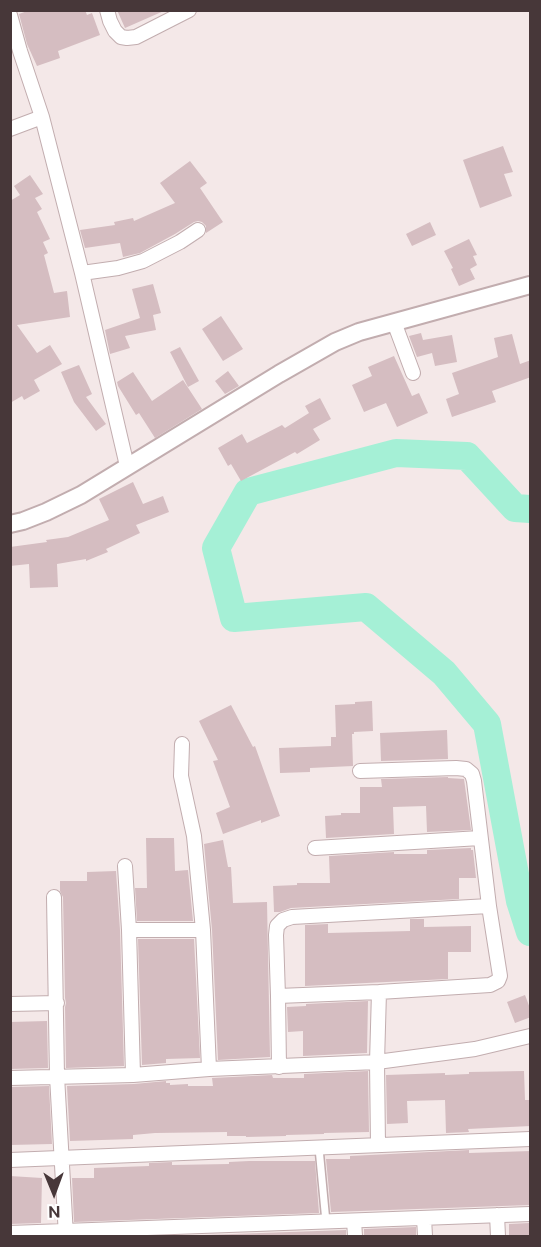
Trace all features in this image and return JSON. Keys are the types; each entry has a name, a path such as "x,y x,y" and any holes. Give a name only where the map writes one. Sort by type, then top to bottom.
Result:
{"street":[{"path":"107,10 115,31 127,38 136,37 189,10"},
{"path":"10,15 15,52 42,117 82,273 127,466"},
{"path":"10,129 42,117"},
{"path":"82,273 143,261 198,230"},
{"path":"10,524 46,512 81,495 268,380 335,342 358,332 530,287"},
{"path":"394,322 413,373"},
{"path":"182,744 181,776 194,836 203,930 209,1069"},
{"path":"278,996 379,993 490,985 498,981 501,976 489,906 472,774 466,769 456,768 360,771"},
{"path":"315,848 480,837"},
{"path":"125,866 134,1075"},
{"path":"54,897 57,1076 66,1234"},
{"path":"279,1067 276,935 277,926 283,920 292,917 489,906"},
{"path":"129,930 203,930"},
{"path":"378,1145 379,993"},
{"path":"10,1004 57,1003"},
{"path":"10,1078 134,1075 209,1069 377,1062 475,1049 531,1036"},
{"path":"10,1160 531,1139"},
{"path":"10,1233 280,1230 326,1222 531,1214"},
{"path":"497,1215 498,1236"},
{"path":"424,1218 424,1236"},
{"path":"354,1221 355,1236"}],"lane":[{"path":"319,1148 326,1222"}],"building":[{"path":"30,10 85,10 87,15 92,13 100,35 58,51 60,58 37,66 27,44 19,14"},
{"path":"117,10 166,10 125,28"},
{"path":"503,146 513,172 504,174 512,196 480,208 463,160"},
{"path":"190,161 207,183 200,188 223,222 206,233 206,226 202,222 194,222 140,253 123,257 120,243 85,248 80,230 115,225 114,222 133,218 134,221 175,203 160,183"},
{"path":"30,175 43,194 35,198 42,209 37,212 50,239 43,242 48,253 44,255 54,293 67,291 70,317 17,325 37,353 50,345 62,364 34,380 40,391 24,400 22,396 10,403 10,201 20,195 14,186"},
{"path":"430,222 436,235 412,246 406,234"},
{"path":"469,239 477,255 473,256 477,265 470,269 475,279 459,286 444,251"},
{"path":"153,284 161,313 153,315 156,330 125,336 130,348 110,354 105,330 140,318 132,289"},
{"path":"221,316 243,349 223,361 202,329"},
{"path":"421,333 423,340 452,335 457,362 435,366 432,353 417,357 409,336"},
{"path":"512,334 520,364 531,360 531,377 492,391 496,402 452,417 446,399 459,394 452,373 498,357 494,338"},
{"path":"180,347 199,381 188,387 170,352"},
{"path":"394,356 412,396 419,393 428,413 397,427 386,403 364,412 352,385 372,376 368,367"},
{"path":"79,365 92,394 86,397 106,424 96,431 74,402 61,372"},
{"path":"228,371 239,386 225,394 215,381"},
{"path":"133,372 152,401 183,380 202,409 155,438 139,413 136,415 118,386 117,382"},
{"path":"320,398 331,419 313,429 320,440 297,454 295,452 241,481 231,464 228,466 218,448 242,434 247,443 282,425 285,428 309,413 305,406"},
{"path":"133,482 143,504 163,496 169,512 136,525 140,533 106,549 108,552 86,561 86,559 57,564 58,587 30,588 29,564 10,566 10,547 68,537 109,520 99,499"},
{"path":"372,701 373,731 352,734 353,766 310,768 310,772 280,773 279,748 331,746 331,737 336,737 335,705"},
{"path":"231,705 253,747 255,746 280,816 261,823 261,820 223,834 216,813 230,807 213,761 218,760 199,721"},
{"path":"447,730 448,759 381,761 380,733"},
{"path":"448,777 464,779 471,830 427,832 426,806 393,807 394,834 326,838 325,816 360,813 360,787 382,787 381,779"},
{"path":"146,838 174,838 175,871 188,870 193,921 137,921 135,888 147,888"},
{"path":"223,840 228,867 231,867 233,903 267,902 270,1057 218,1060 212,930 204,844"},
{"path":"471,848 476,878 459,878 459,899 291,908 274,912 273,886 330,883 329,856 394,852 394,854 427,854 427,850"},
{"path":"116,871 124,1066 66,1068 63,897 60,891 60,881 87,881 87,872"},
{"path":"410,919 424,919 424,927 471,926 471,952 448,952 448,979 305,986 305,925 328,924 328,933 410,931"},
{"path":"138,939 194,939 200,1058 166,1059 166,1063 142,1065"},
{"path":"525,995 531,1017 515,1023 507,1002"},
{"path":"368,1001 367,1053 303,1056 303,1031 288,1032 287,1007"},
{"path":"47,1021 48,1068 10,1069 10,1022"},
{"path":"368,1071 369,1132 246,1137 227,1136 227,1132 155,1133 133,1135 133,1139 70,1141 67,1086 166,1081 170,1085 213,1086 212,1078 272,1075 273,1078 304,1078 304,1074"},
{"path":"524,1071 525,1100 531,1100 531,1126 468,1129 469,1132 446,1133 445,1100 407,1101 408,1123 387,1124 386,1075"},
{"path":"49,1086 52,1144 10,1145 10,1087"},
{"path":"469,1150 469,1153 531,1151 531,1205 331,1212 326,1159"},
{"path":"315,1161 319,1213 74,1222 72,1178 94,1178 94,1168 149,1166 149,1163 229,1164 229,1162"},
{"path":"10,1176 42,1178 41,1223 10,1224"},
{"path":"529,1223 530,1236 509,1236 509,1224"},
{"path":"416,1227 416,1236 364,1236 364,1229"},
{"path":"346,1230 346,1236 176,1236"}],"waterway":[{"path":"530,509 515,508 467,456 396,453 248,492 216,548 234,618 366,607 444,673 487,724 520,901 530,932"}]}
